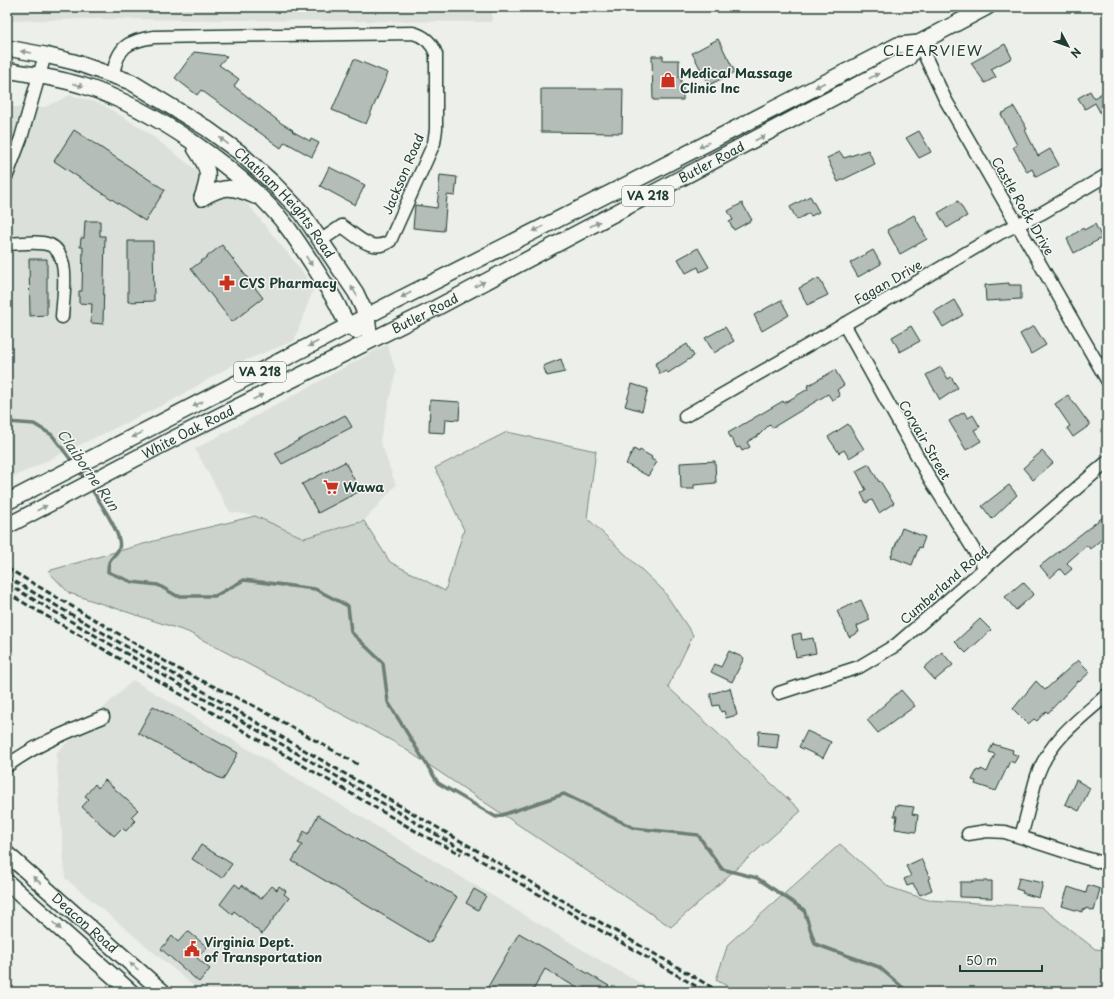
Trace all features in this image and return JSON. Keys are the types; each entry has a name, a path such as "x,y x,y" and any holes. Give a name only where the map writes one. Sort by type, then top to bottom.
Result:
{"main road":[{"name":"Butler Road","path":"366,316 624,186 898,45 919,43 987,7"},
{"name":"Butler Road","path":"370,340 434,309 908,58 919,43"},
{"name":"Chatham Heights Road","path":"7,48 46,55 113,74 131,82 180,110 239,152 302,212 356,293 366,316 370,340"},
{"name":"Chatham Heights Road","path":"7,70 40,75 84,86 123,102 191,142 230,170 264,200 288,228 334,298 348,326"},
{"path":"191,142 203,160 208,174 208,180 202,198 214,190 228,187 239,189 264,200"},
{"name":"VA 218","path":"348,326 366,316"},
{"path":"348,326 370,340"},
{"name":"White Oak Road","path":"7,502 348,326"},
{"name":"White Oak Road","path":"7,526 173,439 370,340"},
{"name":"Deacon Road","path":"7,854 163,992"},
{"name":"Deacon Road","path":"7,882 131,992"}],"street":[{"name":"Jackson Road","path":"113,74 115,62 120,52 128,43 154,37 413,33 428,39 434,47 436,54 436,129 434,143 390,241 383,246 377,247 369,245 342,226 320,241"},
{"name":"Castle Rock Drive","path":"919,43 945,99 1107,380"},
{"path":"7,175 21,138 46,55"},
{"name":"Fagan Drive","path":"685,416 1000,233 1042,213 1107,175"},
{"path":"7,244 45,244 57,249 64,262 62,317"},
{"name":"Corvair Street","path":"844,324 930,479 985,568"},
{"name":"Cumberland Road","path":"779,693 839,675 879,657 896,645 1107,462"},
{"path":"1021,836 1038,776 1046,759 1065,732 1107,695"},
{"path":"7,766 22,754 50,739 103,717"},
{"path":"968,834 987,831 1005,832 1107,864"}],"shaded area":[{"path":"7,7 492,7 492,22 95,19 7,21"},
{"path":"70,95 102,104 143,129 230,196 243,198 302,271 313,290 294,341 231,366 173,400 7,480 7,107 45,107"},
{"path":"387,344 396,372 380,440 396,485 364,521 304,538 255,516 230,512 195,449"},
{"path":"507,432 596,451 587,518 663,590 693,635 668,687 801,811 671,927 396,743 188,632 69,593 48,571 172,536 255,516 304,538 364,521 390,562 445,591 464,530 435,468"},
{"path":"133,680 608,965 656,992 201,992 65,878 56,753"},
{"path":"840,844 889,887 928,900 1041,907 1095,949 1107,950 1107,992 738,992 716,980 728,944"}],"building":[{"path":"718,39 735,72 709,85 692,53"},
{"path":"1005,44 1012,58 991,69 996,77 985,83 971,63"},
{"path":"194,52 227,56 219,65 239,79 234,86 281,123 293,130 292,131 310,141 311,139 319,143 312,157 285,142 281,148 201,90 197,95 175,78"},
{"path":"652,56 663,56 663,60 679,60 679,78 681,78 681,88 683,88 683,100 653,100"},
{"path":"354,59 388,73 366,124 332,110"},
{"path":"541,89 623,89 622,133 541,132"},
{"path":"1107,90 1107,125 1095,103 1085,109 1078,98 1090,91 1094,98"},
{"path":"1014,107 1027,129 1025,130 1038,156 1050,149 1059,165 1036,177 1032,169 1027,172 1013,147 1017,145 1001,114"},
{"path":"74,130 165,190 145,221 54,161"},
{"path":"919,131 931,152 919,158 906,138"},
{"path":"868,150 875,164 838,182 827,158 840,152 844,158"},
{"path":"329,167 365,185 355,205 320,186"},
{"path":"440,175 457,177 455,196 447,195 444,231 413,228 415,205 437,208"},
{"path":"810,196 819,212 811,216 809,213 797,220 790,207"},
{"path":"958,201 967,216 947,228 938,213"},
{"path":"742,203 752,220 734,230 729,222 733,220 728,211"},
{"path":"914,215 927,239 900,254 887,230"},
{"path":"85,221 100,221 100,236 105,236 103,324 91,323 92,304 79,303 79,291 82,291 83,247 80,247 81,238 84,238"},
{"path":"1095,224 1102,238 1074,253 1067,239 1083,228 1084,230"},
{"path":"128,241 153,241 154,301 128,302"},
{"name":"CVS Pharmacy","path":"222,245 263,298 232,322 191,269"},
{"path":"698,248 709,267 700,272 698,267 686,273 678,259"},
{"path":"873,250 881,264 858,277 850,263"},
{"path":"29,259 47,259 47,315 30,316"},
{"path":"819,278 828,295 807,305 799,288"},
{"path":"1009,283 1009,285 1021,285 1021,299 986,301 985,285"},
{"path":"781,300 789,315 762,331 754,315"},
{"path":"954,300 963,315 943,327 934,312"},
{"path":"911,326 920,341 900,352 892,337"},
{"path":"1034,326 1046,345 1031,354 1020,334"},
{"path":"725,327 734,341 714,353 705,338"},
{"path":"687,344 694,356 668,373 666,371 660,374 655,364"},
{"path":"561,359 565,372 547,376 543,366"},
{"path":"941,367 948,379 951,377 958,388 940,400 926,375"},
{"path":"835,370 844,385 837,390 840,396 832,400 828,394 772,428 770,424 759,435 747,442 750,447 742,451 740,447 737,448 728,433 783,401 784,403 808,389 807,386"},
{"path":"632,384 648,389 642,411 625,406"},
{"path":"1068,395 1090,425 1073,437 1067,428 1070,426 1055,404"},
{"path":"430,400 460,402 459,420 446,419 445,433 429,432"},
{"path":"964,412 968,418 973,415 980,427 974,430 981,441 966,450 949,421"},
{"path":"345,415 352,427 282,464 275,453"},
{"path":"848,424 864,449 849,458 844,450 839,453 828,437"},
{"path":"634,449 639,452 640,450 652,457 651,459 657,462 648,476 626,464"},
{"path":"1042,451 1053,463 1033,480 1023,468"},
{"path":"715,461 716,483 694,485 694,489 681,489 680,463"},
{"name":"Wawa","path":"345,462 360,491 318,513 302,484"},
{"path":"869,464 879,482 880,481 894,503 879,513 872,500 866,503 861,493 866,490 856,471"},
{"path":"1009,485 1017,495 992,519 982,506"},
{"path":"1103,517 1107,521 1107,535 1090,549 1087,545 1070,560 1067,563 1072,569 1065,575 1060,569 1050,578 1040,566"},
{"path":"902,528 925,537 921,548 919,547 912,565 891,557"},
{"path":"1023,582 1034,594 1016,610 1005,597"},
{"path":"861,600 870,620 857,626 859,632 849,637 837,611"},
{"path":"980,619 991,630 966,653 955,642"},
{"path":"801,633 802,640 813,638 816,653 796,657 792,635"},
{"path":"729,651 744,658 732,682 711,672 715,664 721,667"},
{"path":"942,652 953,665 935,680 924,668"},
{"path":"1078,660 1090,672 1079,682 1078,681 1048,713 1046,711 1037,721 1034,719 1028,724 1013,709 1036,681 1045,690"},
{"path":"730,688 737,715 726,718 724,711 721,712 719,705 713,706 710,694"},
{"path":"901,690 915,706 878,733 867,720"},
{"path":"153,706 238,753 223,780 138,733"},
{"path":"759,731 779,733 777,748 758,746"},
{"path":"807,731 831,742 823,758 799,747"},
{"path":"993,744 1013,750 1012,753 1018,756 1014,763 1010,761 996,791 975,784 976,781 972,780 977,770 980,771 981,769 987,772 995,754 989,752"},
{"path":"105,780 138,810 131,817 135,821 126,831 122,828 114,836 82,807 89,799 85,796 95,784 98,788"},
{"path":"1076,780 1090,788 1079,811 1065,804"},
{"path":"896,805 914,807 912,814 918,815 916,832 895,829 897,816 894,816"},
{"path":"318,815 457,897 430,943 292,861 302,845 298,843 304,831 308,834"},
{"path":"201,845 232,864 222,878 192,859"},
{"path":"921,859 930,878 928,879 932,890 920,895 913,884 907,886 904,879 911,876 906,866"},
{"path":"1019,878 1043,883 1039,898 1022,893 1023,891 1016,889"},
{"path":"992,881 992,898 960,897 960,882"},
{"path":"235,884 240,888 242,885 261,899 272,886 277,890 279,886 286,891 284,894 289,898 262,934 234,911 232,914 220,904"},
{"path":"1088,885 1100,889 1094,911 1086,908 1085,910 1082,909 1082,912 1062,906 1068,887 1086,893"},
{"path":"474,889 486,896 478,910 466,903"},
{"path":"188,931 207,947 197,958 210,969 199,982 161,949 172,936 178,942"},
{"path":"519,933 609,986 606,992 584,992 545,969 532,992 485,992"}],"waterway":[{"name":"Claiborne Run","path":"7,422 34,424 52,435 74,464"},
{"name":"Claiborne Run","path":"78,469 86,481"},
{"name":"Claiborne Run","path":"90,487 109,517 118,535 119,548 110,560 108,572 132,582 158,585 177,596 215,596 244,580 315,589 348,606 351,632 383,663 388,702 438,783 496,817 564,794 634,828 698,835 722,869 757,878 804,910 815,944 879,967 908,992"}],"railway":[{"path":"7,568 180,670 256,707 359,765"},
{"path":"7,577 720,992"},
{"path":"7,584 706,992"},
{"path":"7,593 424,836 461,854"}],"place":[{"name":"Medical Massage Clinic Inc","path":"668,80"},
{"name":"CVS Pharmacy","path":"227,283"},
{"name":"Wawa","path":"331,487"},
{"name":"Virginia Dept. of Transportation","path":"192,949"}],"district":[{"name":"CLEARVIEW","path":"933,51"}]}
